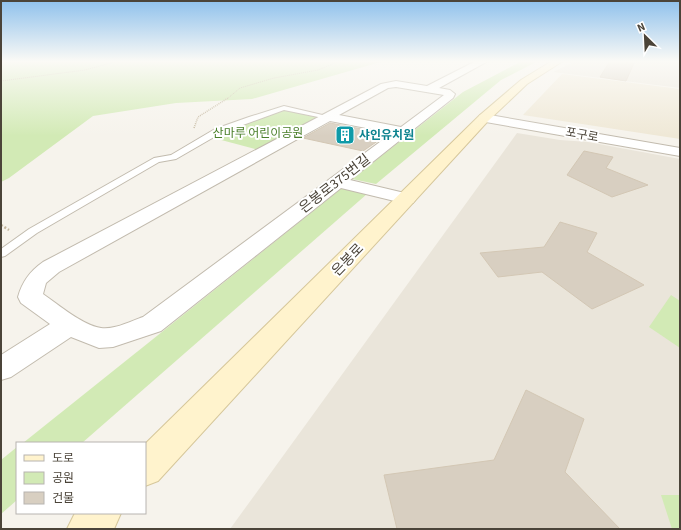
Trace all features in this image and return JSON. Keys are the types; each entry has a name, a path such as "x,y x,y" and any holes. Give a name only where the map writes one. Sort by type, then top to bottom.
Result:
{"main road":[{"name":"은봉로","path":"146,468 484,118 520,86"},
{"path":"87,529 101,514"}],"street":[{"name":"은봉로375번길","path":"390,86 385,86 51,267 38,276 32,285 30,297 69,325 99,338 113,337 152,324 338,182 450,94 429,88 409,86"},
{"path":"429,88 434,86"},
{"path":"328,117 403,131"},
{"name":"포구로","path":"484,118 680,152"},
{"path":"338,182 407,199"},
{"path":"1,369 69,325"}],"lane":[{"path":"1,254 34,231 157,160 173,157 218,131 251,118 284,108 328,117"}],"path":[{"path":"193,130 198,117 232,96 240,88 248,86"}],"shaded area":[{"path":"551,86 654,86 680,89 680,139 523,115"},
{"path":"662,86 680,86 680,88"},
{"path":"517,133 560,140 588,142 680,159 680,529 230,529"}],"green space":[{"path":"1,86 298,86 252,99 176,103 93,116 9,178 1,182"},
{"path":"475,86 494,86 376,184 352,179 463,92"},
{"name":"산마루 어린이공원","path":"285,110 319,118 259,150 210,137 247,120"},
{"path":"342,188 367,194 83,442 24,442"},
{"path":"671,295 680,301 680,348 649,327"},
{"path":"16,448 16,501 1,514 1,460"},
{"path":"661,495 680,495 680,529 672,529"}],"building":[{"name":"샤인유치원","path":"330,123 388,134 363,151 303,138"},
{"path":"584,151 613,157 606,168 648,185 612,197 567,175"},
{"path":"560,222 597,233 587,252 644,285 592,309 542,272 498,277 480,253 544,247"},
{"path":"526,390 584,419 565,472 620,529 397,529 384,475 494,460"}],"place":[{"name":"샤인유치원","path":"345,135"}]}
